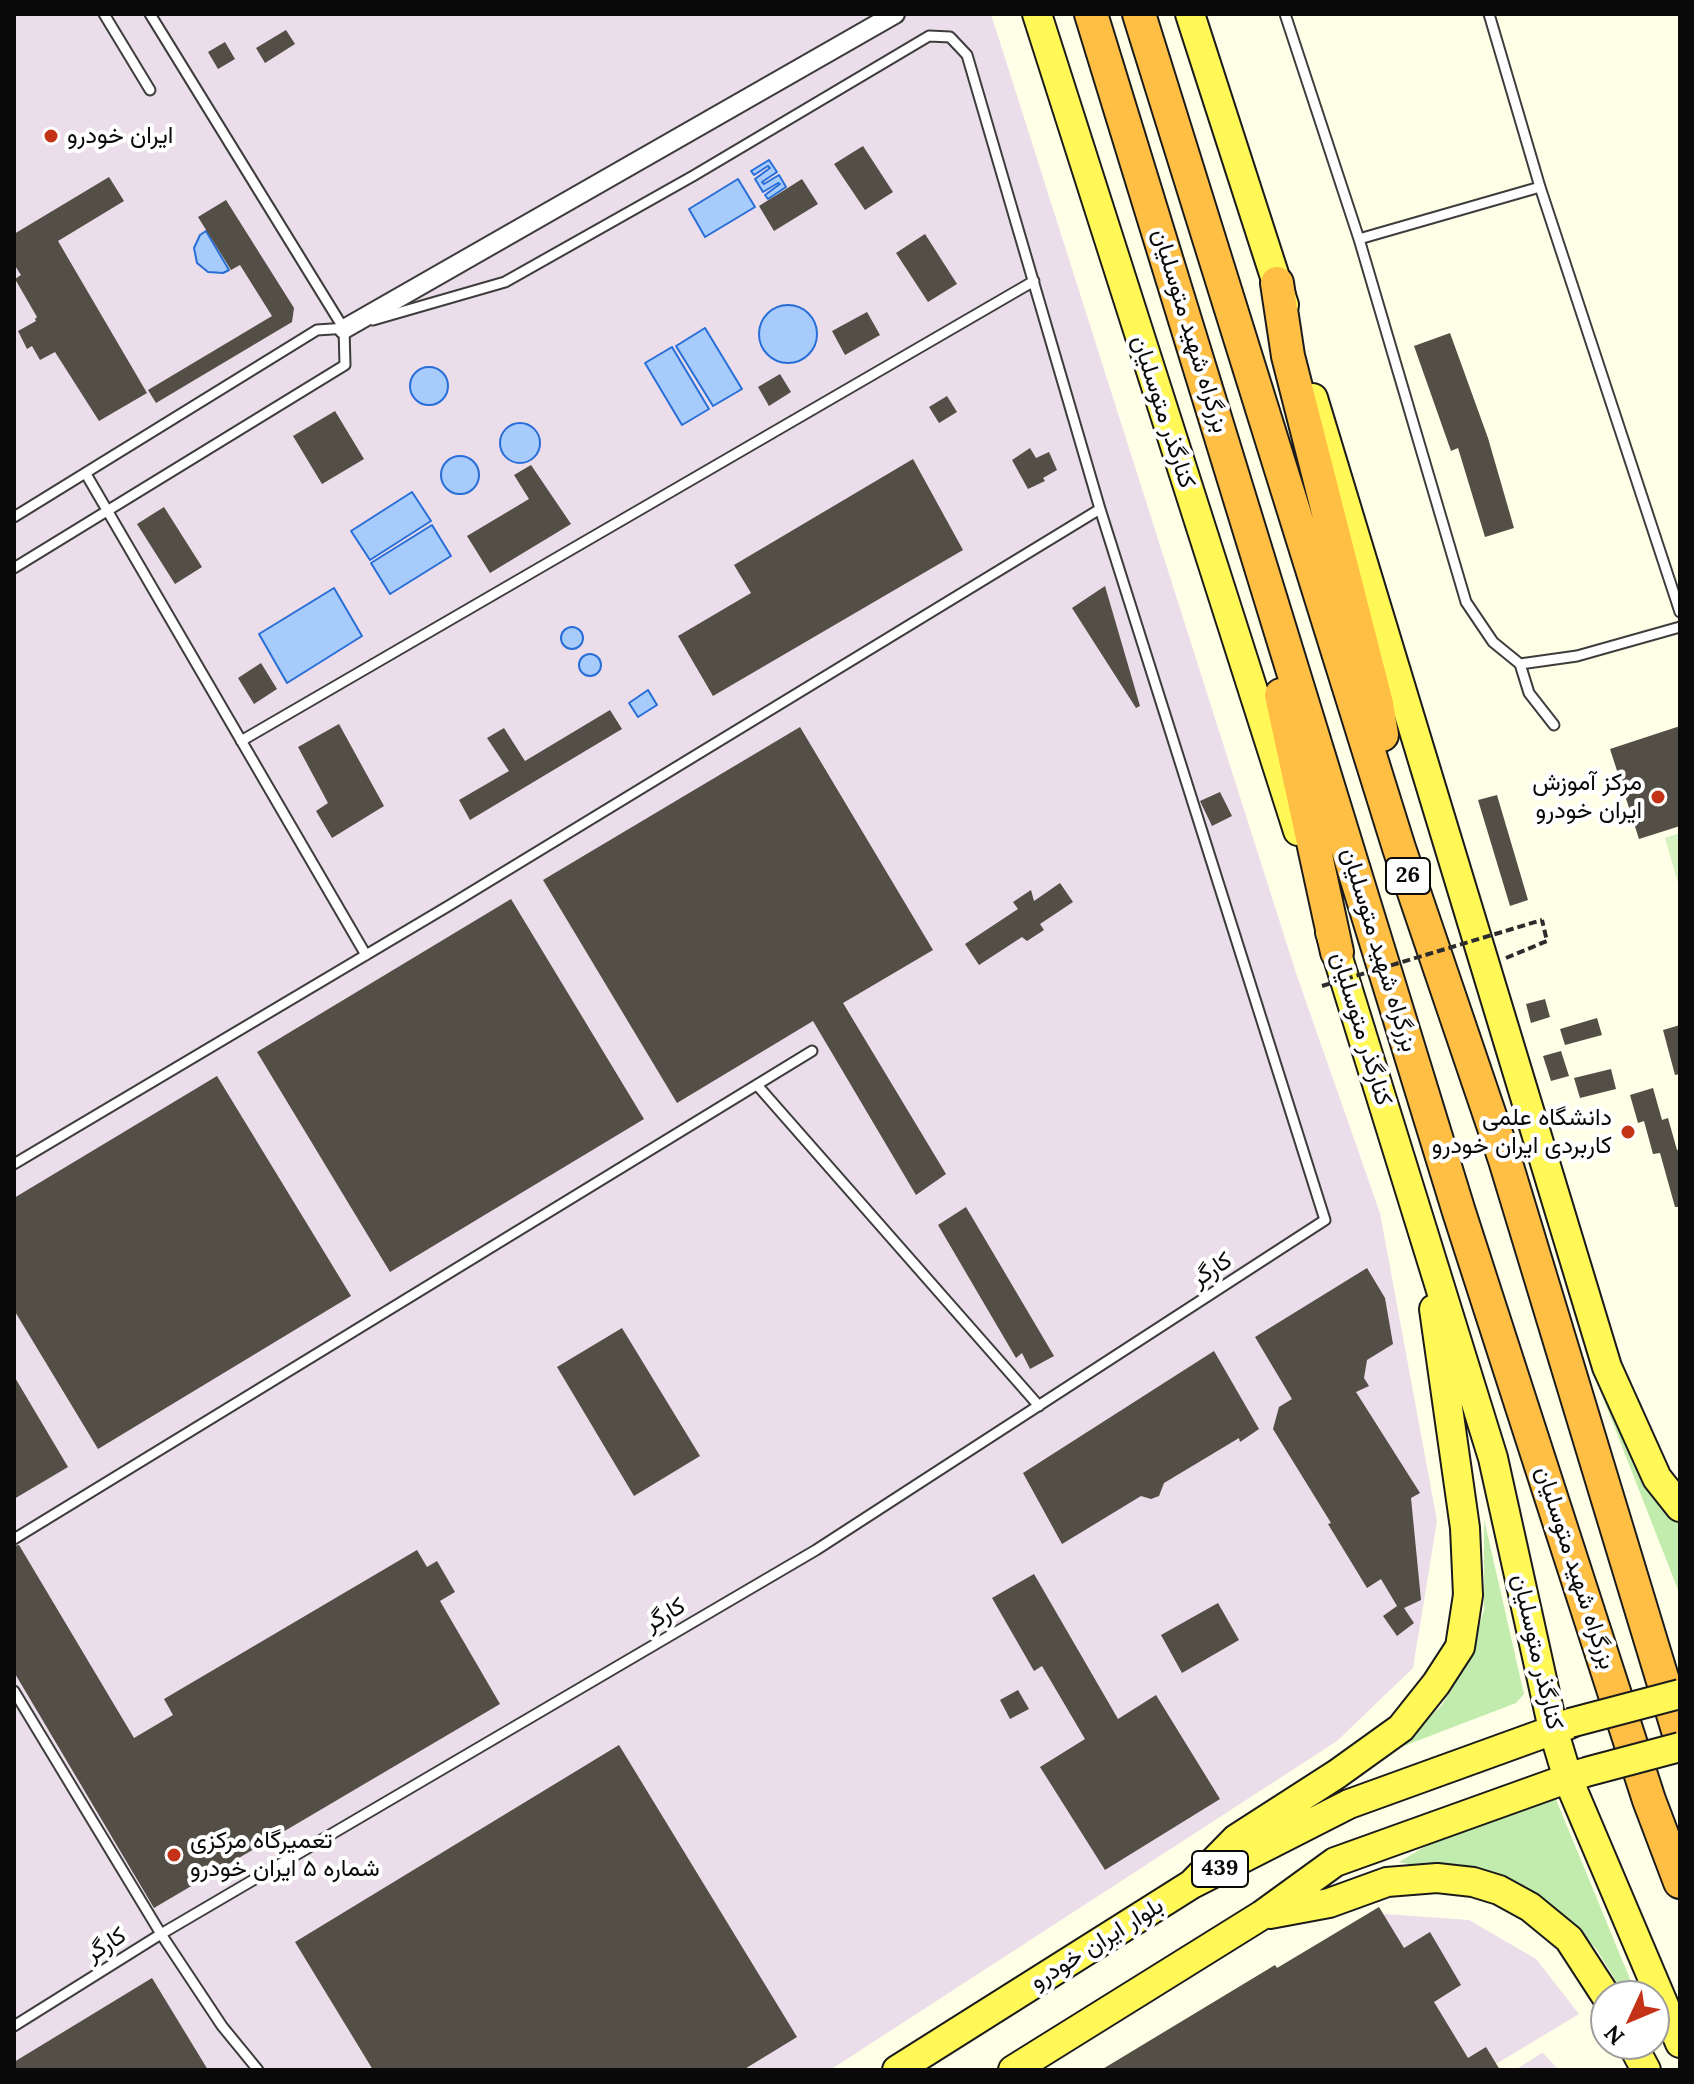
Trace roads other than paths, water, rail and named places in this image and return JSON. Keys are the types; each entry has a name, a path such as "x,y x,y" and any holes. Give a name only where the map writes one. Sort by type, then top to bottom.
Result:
{"highway":[{"name":"بزرگراه شهید متوسلیان","path":"1091,14 1459,1212 1649,1800 1680,1882"},
{"name":"بزرگراه شهید متوسلیان","path":"1139,14 1399,848 1505,1160 1680,1737"},
{"path":"1277,283 1288,356 1377,704 1399,848"},
{"path":"1234,477 1337,952"},
{"path":"1656,1663 1680,1702"}],"main road":[{"name":"کنارگذر متوسلیان","path":"1037,14 1424,1229 1493,1458 1577,1776 1680,2043"},
{"path":"1190,14 1347,507 1607,1367 1657,1478 1680,1507"},
{"path":"1192,1884 1236,1839 1337,1774 1401,1728 1460,1647 1468,1595 1465,1528 1424,1229"},
{"name":"439","path":"1562,1726 1680,1694"},
{"name":"بلوار ایران خودرو","path":"897,2070 1192,1884 1349,1804 1562,1726"},
{"name":"439","path":"1013,2070 1262,1915 1335,1862 1577,1776 1680,1747"},
{"path":"1262,1915 1329,1903 1387,1882 1437,1878 1473,1882 1499,1890 1530,1907 1569,1939 1596,1980"}],"street":[{"path":"344,329 895,14"}],"lane":[{"path":"104,14 150,90"},
{"path":"14,568 345,365 344,329 150,14"},
{"path":"1285,14 1359,239 1466,602 1493,642 1520,664 1529,693 1554,725"},
{"path":"1489,14 1540,187 1680,612"},
{"path":"14,517 317,330 344,329 505,282 693,176 929,36 950,37 967,55 1100,509 366,955 14,1164"},
{"path":"1359,239 1540,187"},
{"path":"241,741 1034,281"},
{"path":"86,474 366,955"},
{"name":"کارگر","path":"14,2026 161,1934 816,1550 1325,1220 1100,509"},
{"path":"1520,664 1577,656 1680,627"},
{"path":"14,1539 812,1051"},
{"path":"757,1085 1039,1406"},
{"path":"14,1691 161,1934 222,2026 258,2070"}],"water":[{"path":"769,160 777,172 762,182 764,184 779,175 786,187 768,199 765,195 780,184 763,192 755,179 770,168 768,166 754,175 751,171"},
{"path":"738,179 755,207 705,237 689,209"},
{"path":"206,231 229,270 223,273 208,272 197,263 194,248 200,235"},
{"path":"788,305 799,307 808,314 815,323 815,345 808,354 799,361 788,363 777,361 768,354 761,345 759,334 761,323 768,314 777,307"},
{"path":"705,328 742,389 713,406 676,346"},
{"path":"672,347 709,409 682,425 645,363"},
{"path":"429,367 442,373 448,386 442,399 429,405 416,399 410,386 416,373"},
{"path":"520,423 534,429 540,443 534,457 520,463 506,457 500,443 506,429"},
{"path":"460,456 474,461 479,475 474,489 460,494 446,489 441,475 446,461"},
{"path":"412,492 431,521 370,560 351,531"},
{"path":"432,525 451,556 390,594 371,563"},
{"path":"334,588 362,636 287,683 259,634"},
{"path":"572,627 580,630 583,638 580,646 572,649 564,646 561,638 564,630"},
{"path":"590,654 598,657 601,665 598,673 590,676 582,673 579,665 582,657"},
{"path":"648,690 657,705 638,717 629,703"}],"place":[{"name":"ایران خودرو","path":"51,136"},
{"name":"مرکز آموزش ایران خودرو","path":"1658,797"},
{"name":"دانشگاه علمی کاربردی ایران خودرو","path":"1628,1132"},
{"name":"تعمیرگاه مرکزی شماره ۵ ایران خودرو","path":"174,1855"}]}
